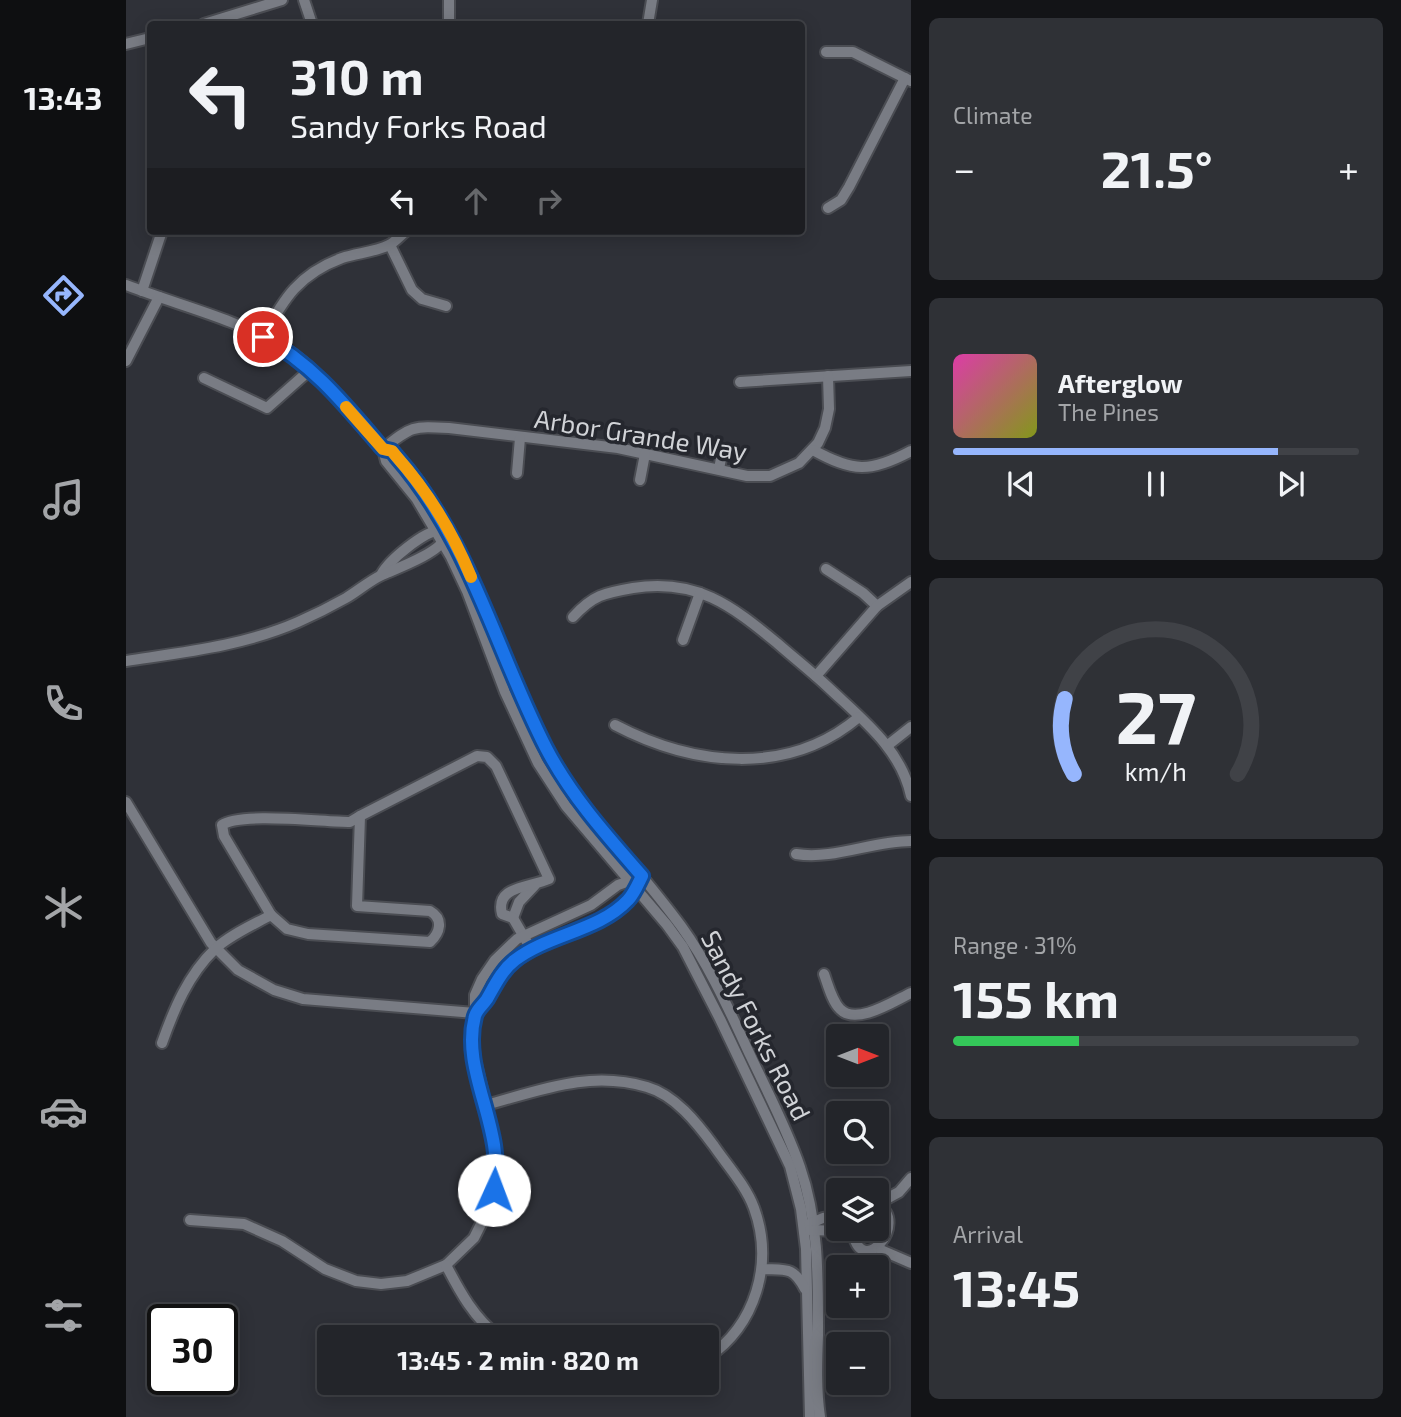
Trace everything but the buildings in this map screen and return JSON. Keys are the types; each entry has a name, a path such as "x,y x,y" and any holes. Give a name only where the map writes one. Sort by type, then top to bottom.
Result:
{"street":[{"path":"214,21 282,0"},
{"path":"303,0 311,21"},
{"path":"449,0 449,21"},
{"path":"648,21 652,0"},
{"path":"126,44 147,39"},
{"path":"826,52 853,52 908,79 841,200 828,208"},
{"path":"142,291 161,235"},
{"path":"263,337 281,303 299,282 319,268 343,258 390,245 401,235"},
{"path":"390,245 412,290 422,299 446,306"},
{"name":"Sandy Forks Road","path":"126,285 263,337 281,346 311,369 383,449 386,461 416,498 436,530 467,591 510,703 538,762 566,806 683,947 790,1166 811,1227 806,1252 810,1417"},
{"path":"126,361 159,297"},
{"path":"204,378 267,408 311,369"},
{"path":"740,382 911,371"},
{"path":"828,376 829,409 825,428 813,450 840,465 861,468 881,465 911,451"},
{"name":"Arbor Grande Way","path":"383,449 407,430 425,426 618,448 747,476 770,476 799,464 813,450"},
{"path":"517,473 520,438"},
{"path":"719,469 723,448"},
{"name":"Sandy Forks Road","path":"383,449 392,451 408,469 449,530 552,759 575,794 694,945 717,986 789,1138 806,1184 811,1227 820,1417"},
{"path":"640,480 645,454"},
{"path":"126,661 200,651 258,638 325,609 381,575 396,570 443,543 449,530 436,530 387,564 381,575"},
{"path":"826,569 863,593 877,606"},
{"path":"816,676 877,606 911,582"},
{"path":"573,617 587,601 612,592 654,585 679,587 700,593 740,612 816,676 888,745 904,772 911,796"},
{"path":"682,640 700,593"},
{"path":"615,725 645,741 668,748 699,756 738,759 781,756 807,749 839,734 859,717"},
{"path":"888,745 911,727"},
{"path":"360,816 357,906 429,911 435,914 439,925 438,935 430,942 309,934 287,929 271,915 224,836 222,825 228,821 258,819 349,822 360,816 477,756 487,757 496,766 549,879 520,894 502,896 502,914 513,918"},
{"path":"126,802 178,892 216,948 238,970 274,990 303,999 475,1013"},
{"path":"796,854 811,856 874,844 911,841"},
{"path":"190,1220 244,1224 282,1241 325,1269 356,1281 381,1284 407,1281 446,1265 474,1238 485,1216 497,1173 486,1105 471,1043 475,995 482,979 495,960 517,939 591,905 618,886 632,885 642,876"},
{"path":"475,1013 513,962 531,949 615,910 630,899 632,885"},
{"path":"520,894 513,918 531,949"},
{"path":"162,1043 172,1015 191,978 216,948 271,915"},
{"path":"824,974 840,1009 851,1016 864,1014 911,993"},
{"path":"486,1105 563,1085 599,1079 650,1087 664,1095 697,1123 754,1206 762,1237 762,1269 755,1301 735,1335 719,1348"},
{"path":"889,1198 900,1192 911,1178"},
{"path":"900,1192 894,1216 898,1240 909,1261"},
{"path":"889,1212 894,1216"},
{"path":"811,1227 826,1221"},
{"path":"811,1227 826,1229"},
{"path":"858,1241 861,1247 874,1251 898,1240"},
{"path":"881,1250 909,1261"},
{"path":"790,1270 806,1252"},
{"path":"446,1265 484,1325"},
{"path":"762,1269 790,1270 798,1275 807,1292"}],"slow traffic":[{"path":"346,407 383,449 392,451 422,487 449,530 471,577"}],"route":[{"path":"263,337 296,356 311,369 383,449 392,451 422,487 449,530 466,565 532,719 556,766 569,787 642,876 630,899 615,910 531,949 513,962 475,1013 471,1043 493,1136 497,1173 494,1190"}]}
